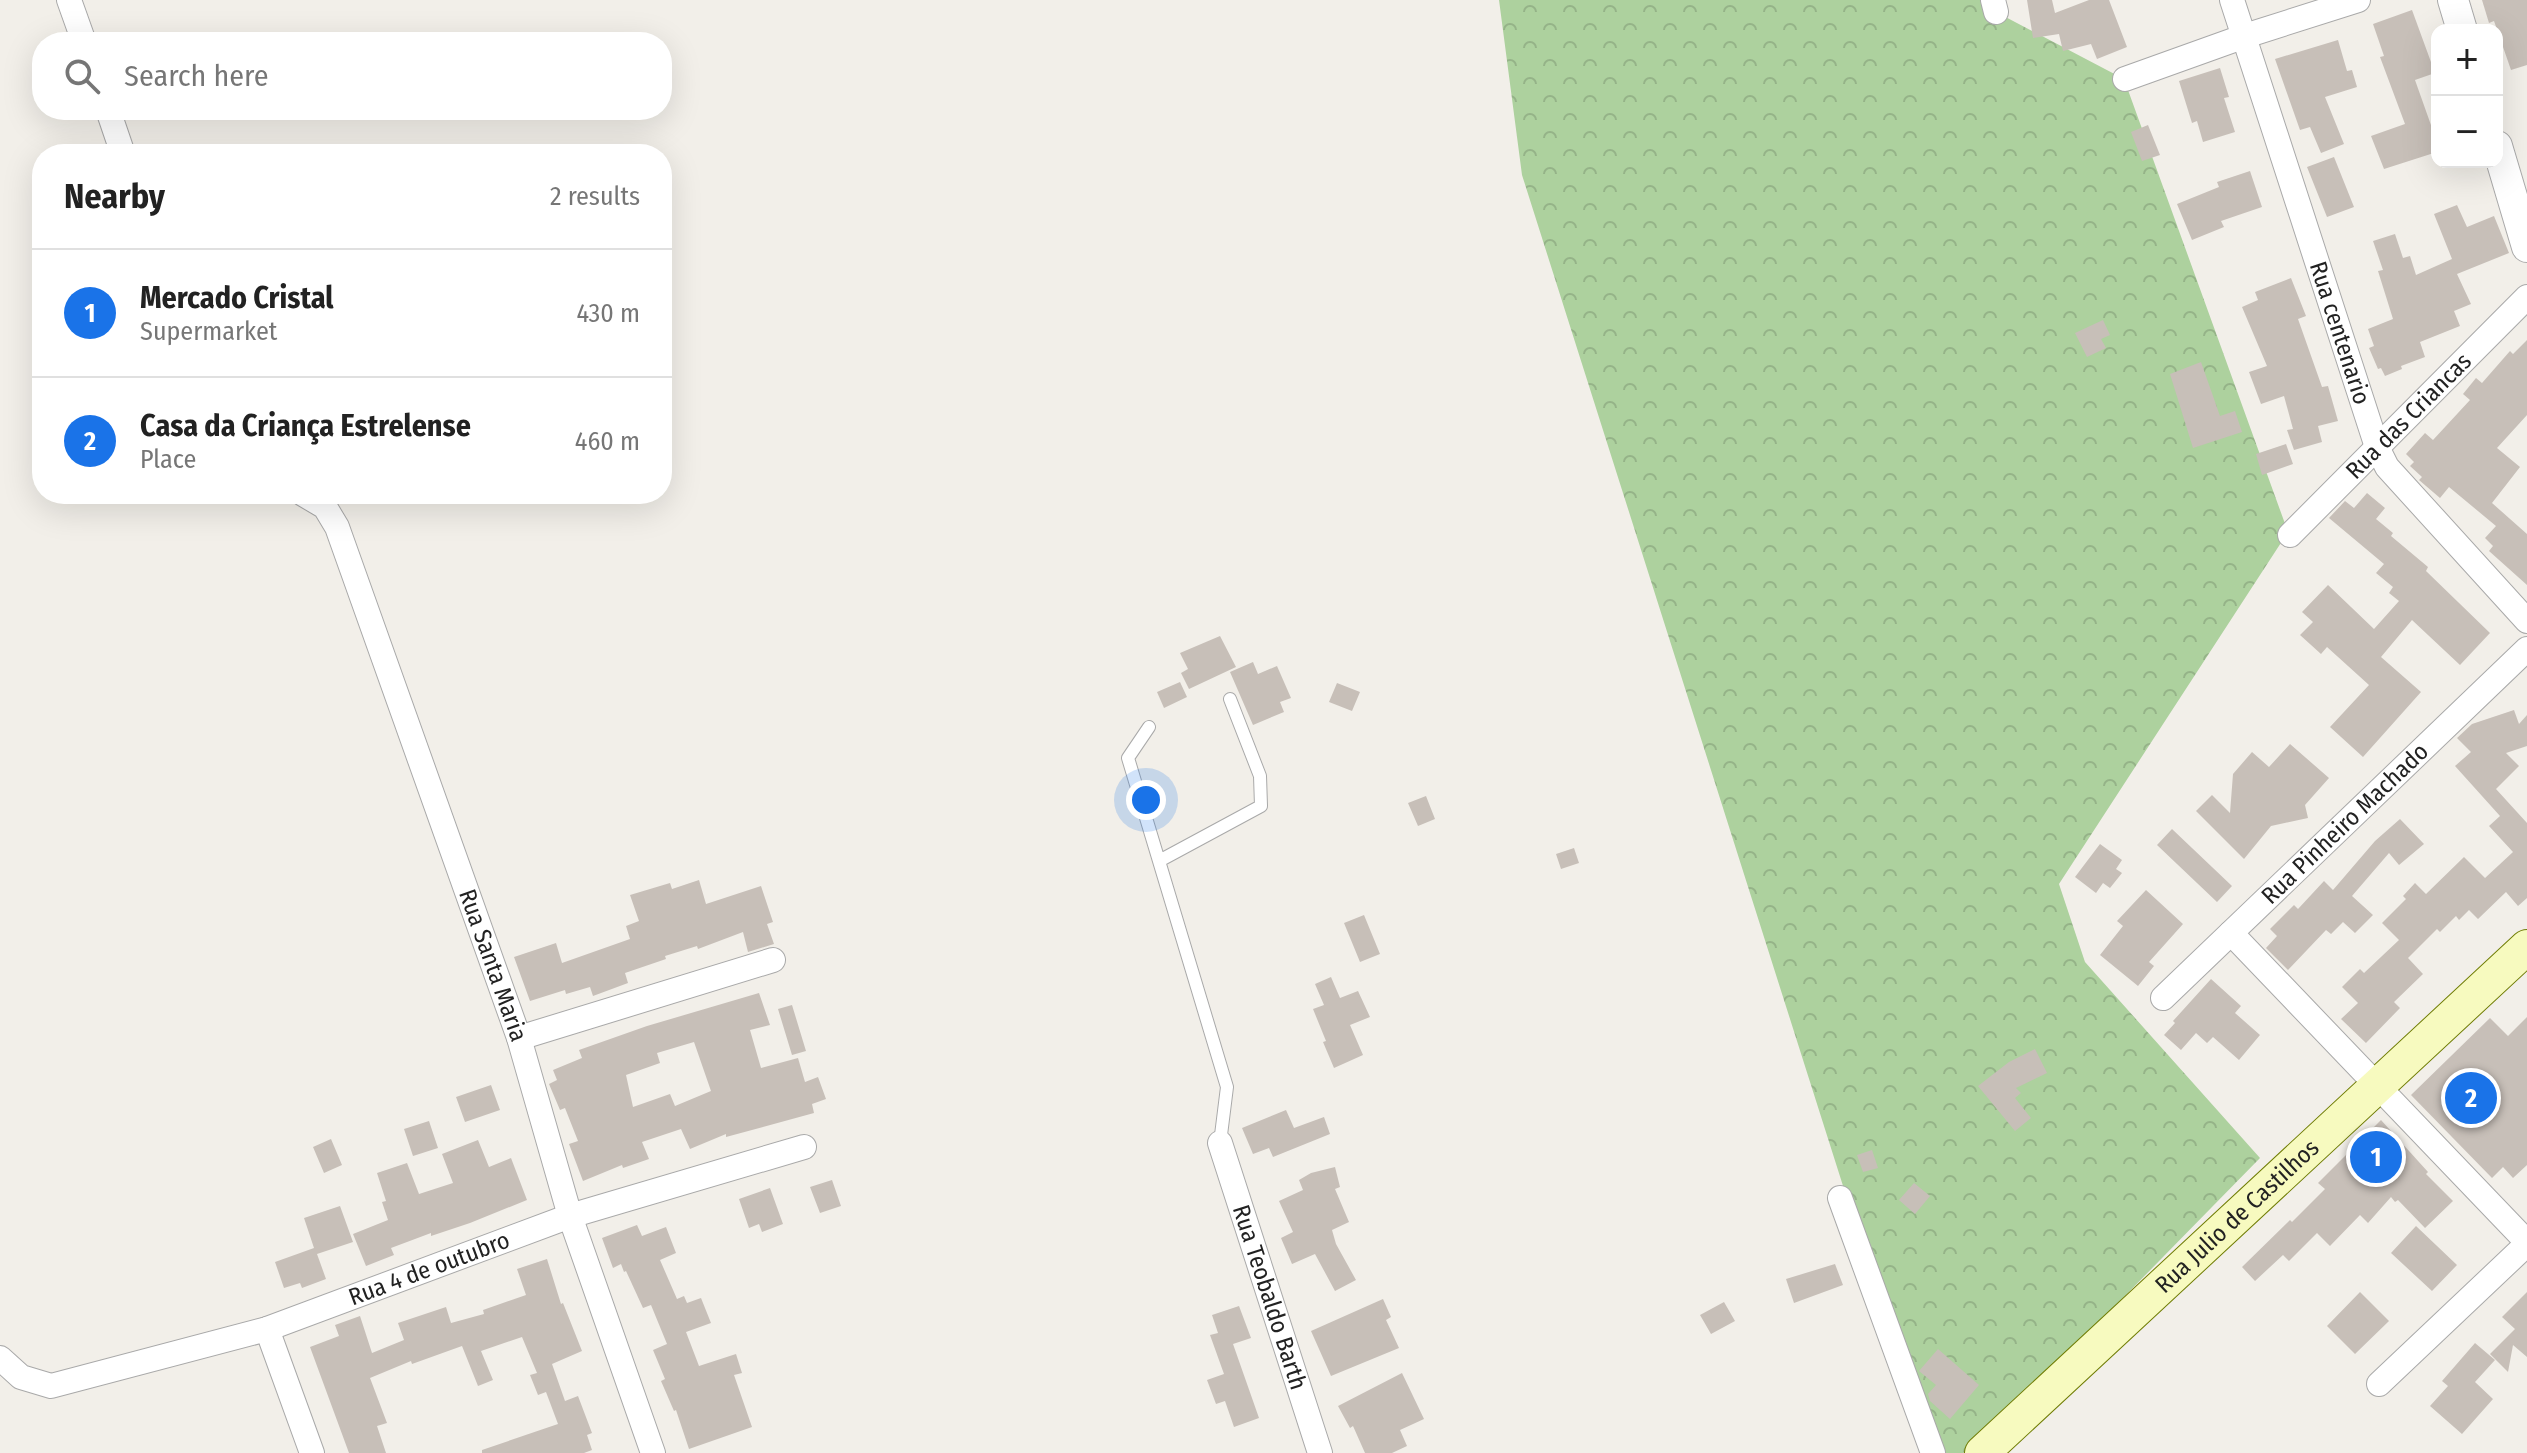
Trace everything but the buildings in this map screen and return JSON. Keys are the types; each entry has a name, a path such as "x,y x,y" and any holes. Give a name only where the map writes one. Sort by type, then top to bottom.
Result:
{"main road":[{"name":"Rua Julio de Castilhos","path":"1982,1453 2527,947"}],"street":[{"path":"69,0 80,32"},
{"name":"Rua centenario","path":"2232,0 2377,447 2387,467 2527,621"},
{"path":"2125,79 2358,0"},
{"path":"2453,0 2460,24"},
{"path":"111,120 120,144"},
{"path":"2503,166 2527,247"},
{"name":"Rua das Criancas","path":"2290,535 2527,297"},
{"name":"Rua Santa Maria","path":"320,504 337,527 519,1038 570,1216 653,1453"},
{"name":"Rua Pinheiro Machado","path":"2163,998 2527,649"},
{"path":"2231,933 2527,1243 2379,1384"},
{"path":"519,1038 773,960"},
{"name":"Rua Teobaldo Barth","path":"1220,1143 1320,1453"},
{"name":"Rua 4 de outubro","path":"0,1358 21,1377 51,1386 267,1329 570,1216 804,1147"},
{"path":"1840,1198 1933,1453"},
{"path":"267,1329 312,1453"}],"lane":[{"path":"1159,861 1261,806 1260,776 1230,699"},
{"path":"1149,727 1128,758 1227,1087 1220,1143"}],"green space":[{"path":"1499,0 1991,0 1996,12 2124,79 2288,532 2059,884 2085,962 2260,1158 1971,1453 1941,1453 1844,1189 1522,175"}],"place":[{"name":"Casa da Criança Estrelense","path":"2471,1098"},
{"name":"Mercado Cristal","path":"2376,1157"}]}
